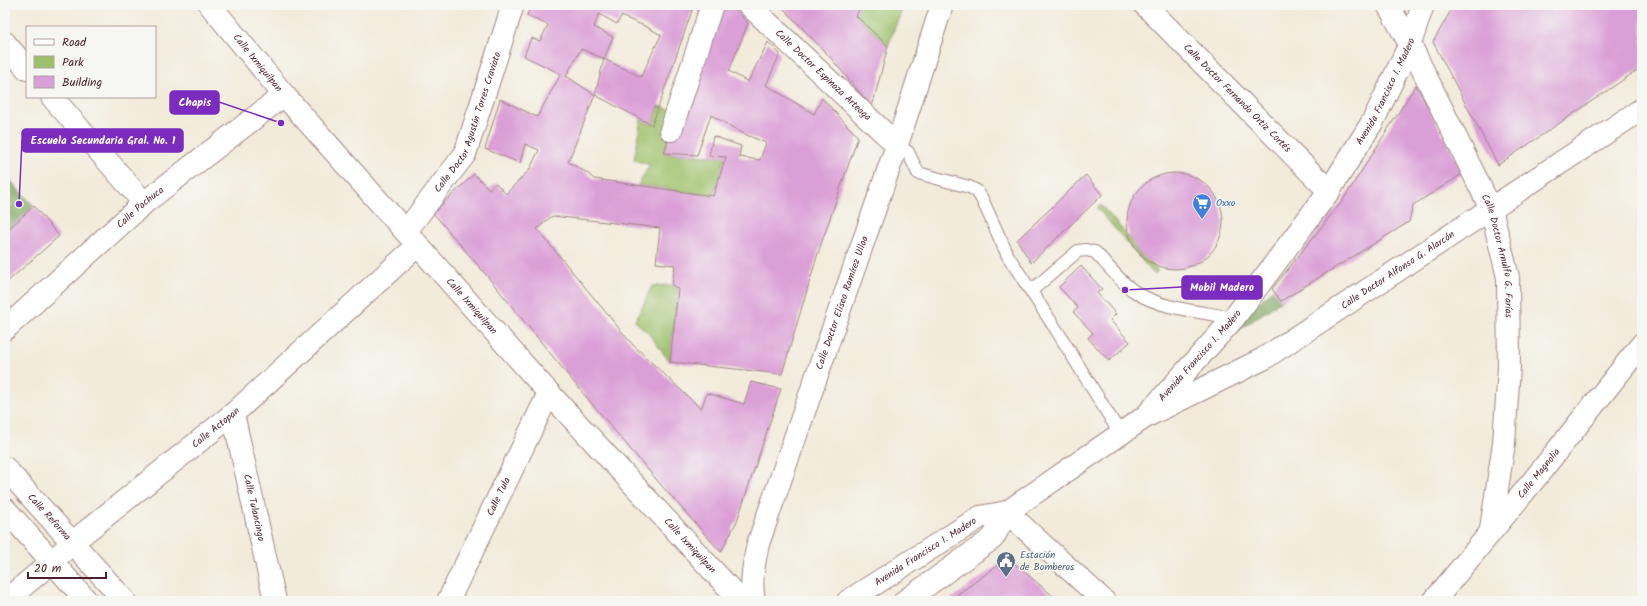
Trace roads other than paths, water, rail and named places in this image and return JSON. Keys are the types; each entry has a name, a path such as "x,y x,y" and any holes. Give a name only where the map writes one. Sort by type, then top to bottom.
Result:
{"street":[{"name":"Calle Ixmiquilpan","path":"210,5 284,95 549,393 741,601"},
{"name":"Calle Doctor Agustín Torres Cravioto","path":"412,238 465,154 513,5"},
{"path":"671,130 712,5"},
{"name":"Calle Doctor Espinoza Arteaga","path":"749,5 897,145"},
{"name":"Calle Doctor Elíseo Ramírez Ulloa","path":"754,601 752,589 753,567 758,544 897,145 942,5"},
{"name":"Calle Doctor Fernando Ortiz Cortés","path":"1145,5 1329,191"},
{"name":"Calle Doctor Arnulfo G. Farías","path":"1388,5 1410,44 1491,209 1508,277 1509,366 1504,442 1491,529"},
{"name":"Avenida Francisco I. Madero","path":"848,601 980,517 1007,512 1121,435 1145,417 1234,318 1329,191 1373,121 1410,44 1423,5"},
{"path":"5,43 26,68"},
{"name":"Calle Pachuca","path":"5,329 144,202 284,95"},
{"path":"53,98 144,202"},
{"name":"Calle Doctor Alfonso G. Alarcón","path":"1145,417 1263,359 1642,109"},
{"name":"Calle Actopan","path":"5,601 52,562 73,542 233,414 412,238"},
{"name":"Calle Magnolia","path":"1434,601 1491,529 1533,481 1642,344"},
{"name":"Calle Tula","path":"448,601 549,393"},
{"name":"Calle Tulancingo","path":"233,414 276,601"},
{"name":"Calle Reforma","path":"5,468 125,601"},
{"path":"5,509 87,601"},
{"path":"1007,512 1104,601"},
{"name":"Avenida Francisco I. Madero","path":"905,601 993,538 1007,512"}],"lane":[{"path":"897,145 908,152 918,173 969,187 977,191 1008,256 1059,334 1121,435"},
{"path":"1031,291 1078,251 1086,250 1094,252 1133,291 1150,300 1171,306 1234,318"}],"place":[{"name":"Chapis","path":"281,123"},
{"name":"Escuela Secundaria Gral. No. 1","path":"19,204"},
{"name":"Oxxo","path":"1202,220"},
{"name":"Mobil Madero","path":"1125,290"},
{"name":"Estación de Bomberos","path":"1006,578"}]}
